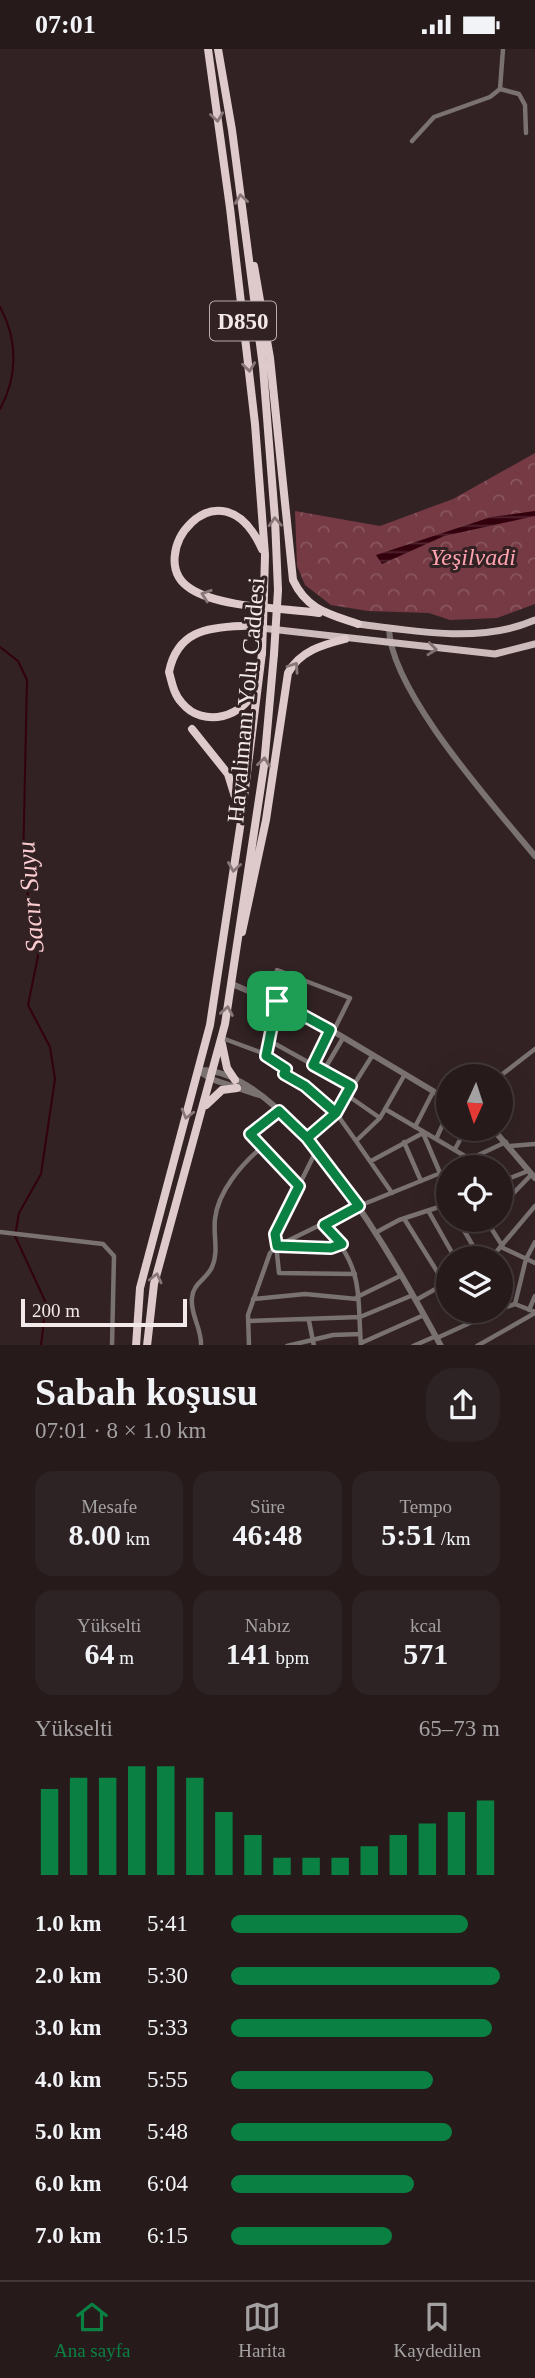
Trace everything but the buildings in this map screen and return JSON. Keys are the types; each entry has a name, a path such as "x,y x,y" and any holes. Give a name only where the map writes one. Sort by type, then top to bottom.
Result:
{"highway":[{"name":"Havalimanı Yolu Caddesi","path":"136,1345 140,1288 211,1025 242,821 262,653 265,555 255,424 208,49"},
{"name":"Havalimanı Yolu Caddesi","path":"148,1345 154,1284 222,1038 232,984 264,766 278,590 265,392 247,236 218,49"},
{"path":"247,236 259,288 270,358 293,580 308,604 322,613"},
{"path":"265,555 252,529 242,519 217,512 196,517 188,524 177,544 176,556 181,578 189,589 212,598 322,613 358,624"},
{"path":"242,626 194,632 179,645 169,672 174,692 188,709 199,715 222,717 244,705 253,694 259,674"},
{"path":"236,948 245,924 263,833 288,673 300,657 345,639"},
{"path":"192,729 228,774 242,821"},
{"path":"202,1110 217,1092 236,1084 227,1068 222,1038"}],"main road":[{"path":"358,624 466,634 499,632 535,620"},
{"path":"242,626 495,654 535,644"}],"street":[{"path":"412,141 434,117 490,97 500,89 503,49"},
{"path":"500,89 519,94 525,104 526,134"},
{"path":"389,628 389,644 408,686 456,760 535,856"},
{"path":"278,970 350,997 313,1065"},
{"path":"232,984 277,1001 436,1094"},
{"path":"265,1054 277,1001"},
{"path":"222,1038 265,1054 283,1065 286,1069 284,1074 305,1086 336,1113 392,1193"},
{"path":"324,1070 344,1038"},
{"path":"270,1041 351,1086"},
{"path":"513,1066 535,1049"},
{"path":"307,1138 336,1113 372,1056"},
{"path":"199,1070 264,1097 307,1138 359,1206 440,1345"},
{"path":"356,1141 380,1118 405,1074"},
{"path":"415,1127 433,1092"},
{"path":"347,1095 380,1118"},
{"path":"385,1109 423,1133 436,1137"},
{"path":"279,1111 248,1132 299,1186"},
{"path":"371,1161 423,1133"},
{"path":"423,1133 436,1164"},
{"path":"443,1141 464,1155"},
{"path":"455,1149 459,1141"},
{"path":"505,1141 532,1174"},
{"path":"404,1142 421,1181"},
{"path":"480,1155 508,1144 535,1144"},
{"path":"201,1345 202,1332 191,1306 192,1296 194,1288 211,1270 216,1255 218,1207 241,1166 262,1147"},
{"path":"316,1151 275,1234 279,1273 355,1274"},
{"path":"513,1179 532,1174"},
{"path":"513,1194 532,1174"},
{"path":"249,1345 248,1321 253,1299 270,1253 277,1246 359,1206 436,1175"},
{"path":"504,1246 535,1206"},
{"path":"375,1233 436,1209"},
{"path":"429,1212 448,1246"},
{"path":"405,1220 436,1268"},
{"path":"324,1225 342,1244 354,1265 361,1344 424,1315"},
{"path":"2,1232 103,1244 110,1249 114,1256 111,1345"},
{"path":"535,1242 526,1259 515,1304 535,1313"},
{"path":"277,1246 331,1248 342,1244"},
{"path":"513,1252 535,1263"},
{"path":"253,1299 305,1294 357,1298 400,1276"},
{"path":"248,1321 309,1321 360,1317 436,1289"},
{"path":"529,1310 535,1296"},
{"path":"479,1345 535,1313"},
{"path":"309,1321 313,1343 332,1335 360,1334"},
{"path":"416,1345 470,1324"}],"green space":[{"name":"Yeşilvadi","path":"535,453 535,604 497,618 450,620 429,613 368,611 331,605 305,585 297,566 295,511 380,526 453,499"}],"shaded area":[{"path":"535,511 535,516 444,536 382,564 376,555 491,517"}],"waterway":[{"name":"Sacır Suyu","path":"0,307 10,332 14,358 10,384 0,409"},
{"name":"Sacır Suyu","path":"0,647 18,661 27,680 23,865 38,956 28,1005 50,1047 55,1079 41,1174 19,1213 15,1236 46,1303 41,1345"}],"route":[{"path":"277,1001 266,1056 283,1065 286,1069 284,1074 305,1086 336,1113 307,1138 279,1111 250,1134 299,1186 275,1234 277,1246 331,1248 342,1244 324,1225 359,1206 307,1138 336,1113 351,1086 313,1065 330,1030 277,1001"}]}
